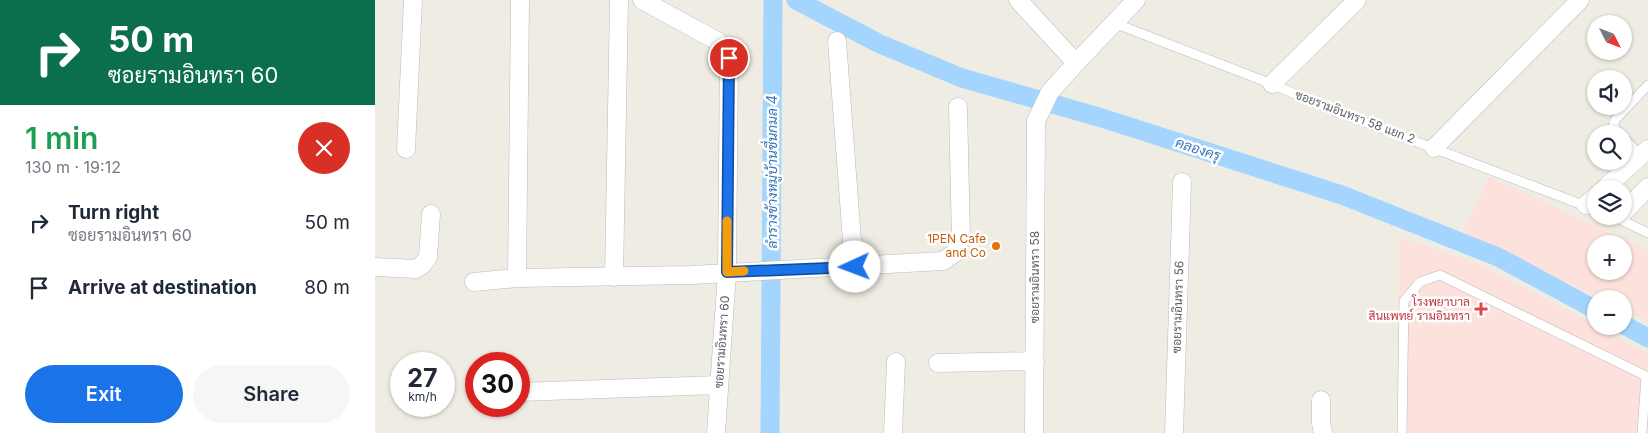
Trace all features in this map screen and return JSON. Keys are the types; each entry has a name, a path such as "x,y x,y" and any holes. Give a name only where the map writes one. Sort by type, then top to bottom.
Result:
{"street":[{"path":"406,149 413,0"},
{"path":"517,278 520,0"},
{"path":"614,276 619,0"},
{"name":"ซอยรามอินทรา 60","path":"642,0 717,41 727,50 730,65 727,272 716,433"},
{"path":"1018,0 1076,63 1136,0"},
{"path":"1272,84 1357,0"},
{"path":"1434,148 1580,0"},
{"path":"837,41 855,267"},
{"name":"ซอยรามอินทรา 58","path":"1034,433 1037,122 1050,92 1076,63"},
{"path":"473,282 517,278 692,275 943,261 955,253 961,238 958,107"},
{"path":"1614,180 1644,153"},
{"name":"ซอยรามอินทรา 56","path":"1174,433 1181,182"},
{"path":"1632,203 1648,187"},
{"path":"375,267 416,269 422,266 428,257 431,214"},
{"path":"938,363 1035,361"},
{"path":"893,433 896,362"},
{"path":"530,392 719,385"},
{"path":"1321,400 1323,433"}],"lane":[{"name":"ซอยรามอินทรา 58 แยก 2","path":"1113,23 1272,84 1325,107 1587,202"},
{"path":"1613,125 1615,120 1648,86"},
{"path":"1632,144 1644,153"},
{"path":"1632,224 1648,233"},
{"path":"1402,433 1404,301 1420,282 1440,275 1646,376 1642,433"}],"shaded area":[{"path":"1489,177 1587,222 1587,225 1594,225 1615,235 1587,235 1587,280 1632,280 1632,243 1648,250 1648,322 1632,314 1632,290 1587,290 1587,293 1463,232"},
{"name":"โรงพยาบาล สินแพทย์ รามอินทรา","path":"1399,237 1480,264 1587,321 1587,335 1613,335 1648,354 1648,433 1398,433"}],"waterway":[{"name":"ลำรางข้างหมู่บ้านชื่นกมล 4","path":"770,433 773,0"},
{"name":"คลองครุ","path":"796,0 880,44 962,78 1102,118 1342,195 1498,257 1587,305"},
{"name":"คลองครุ","path":"1632,329 1648,338"}],"slow traffic":[{"path":"727,221 727,272 744,271"}],"place":[{"name":"1PEN Cafe and Co","path":"996,246"},
{"name":"โรงพยาบาล สินแพทย์ รามอินทรา","path":"1481,309"}],"route":[{"path":"729,58 727,272 855,267"}]}
